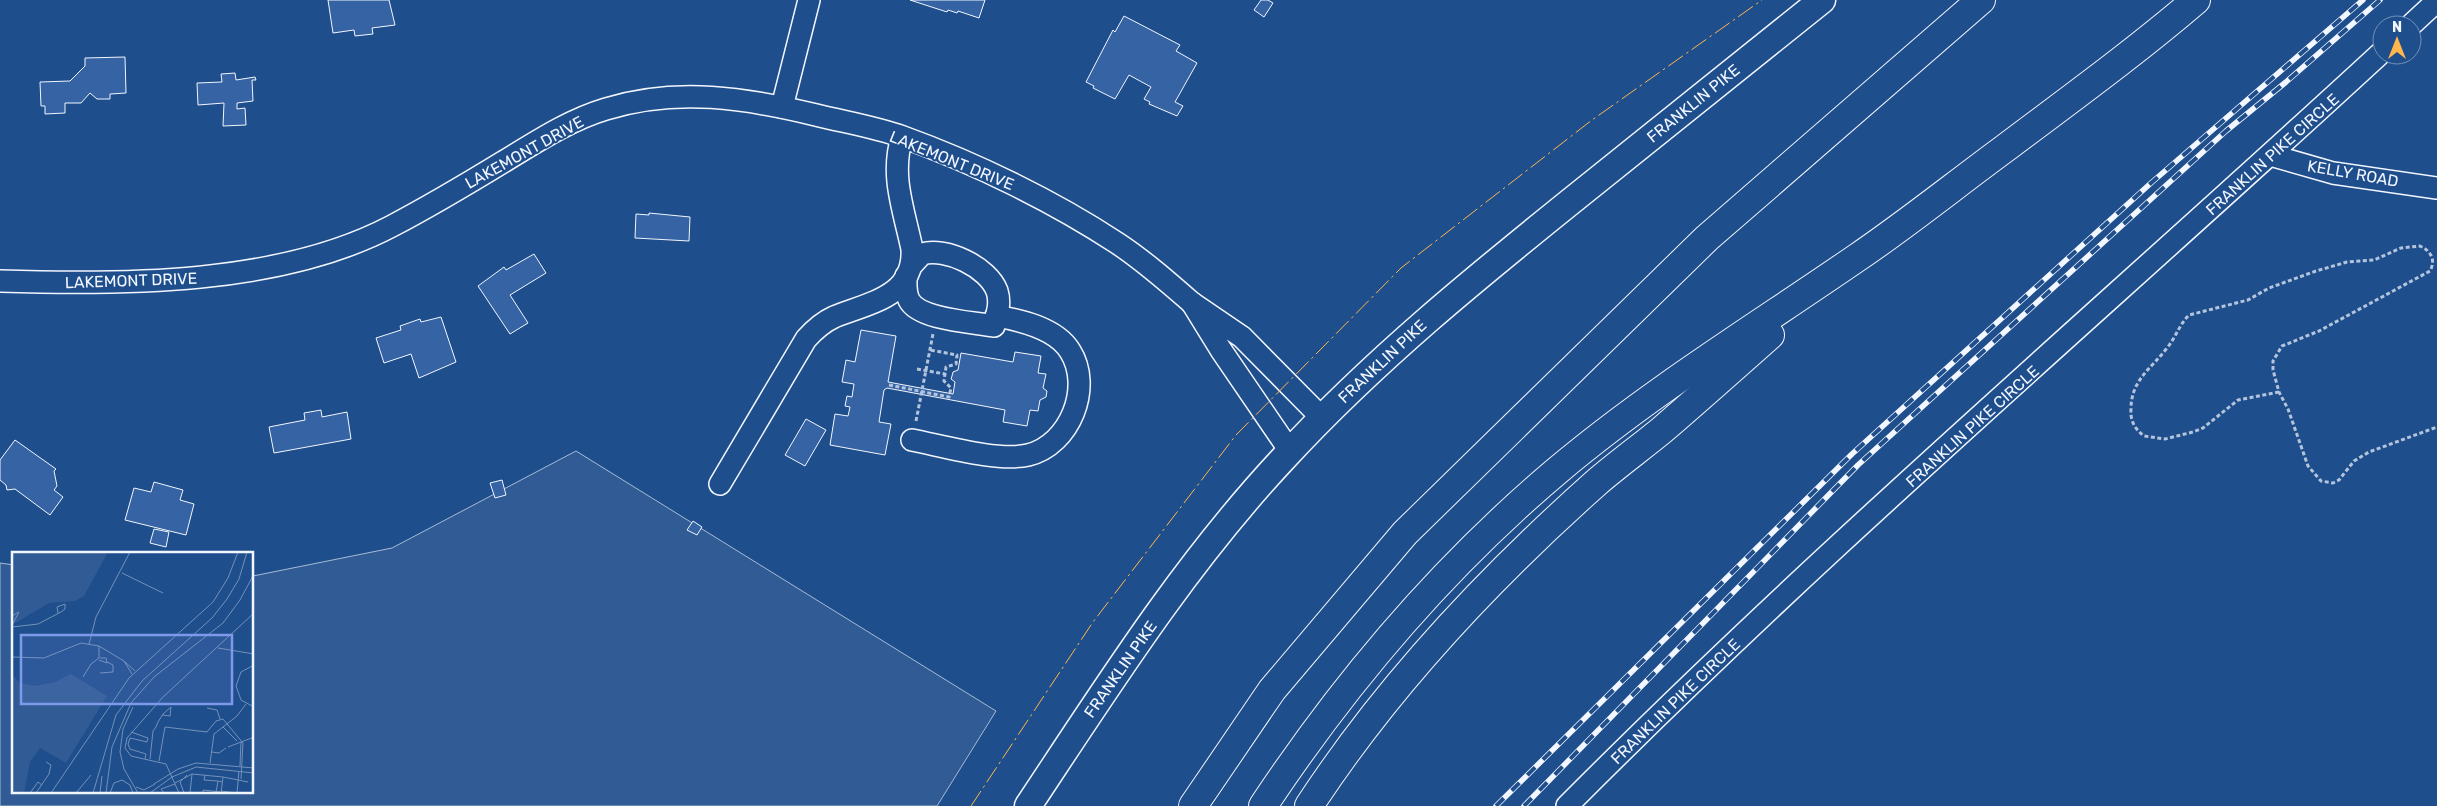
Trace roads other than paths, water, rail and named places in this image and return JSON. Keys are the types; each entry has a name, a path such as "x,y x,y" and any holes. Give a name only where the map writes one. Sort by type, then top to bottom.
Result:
{"highway":[{"path":"1193,806 1272,690 1405,533 1707,238 1981,0"},
{"path":"1263,806 1310,738 1371,659 1439,583 1510,512 1560,468 1641,407 1862,254 2131,54 2196,0"},
{"path":"1309,806 1351,746 1409,673 1518,555 1599,481 1661,430 1862,254"}],"main road":[{"name":"FRANKLIN PIKE","path":"1028,806 1179,584 1220,531 1290,451 1322,418 1393,349 1488,267 1822,0"}],"street":[{"path":"782,107 810,0"},
{"path":"2422,15 2437,1"},
{"name":"FRANKLIN PIKE CIRCLE","path":"1568,806 1648,725 1884,505 2372,61"},
{"name":"LAKEMONT DRIVE","path":"0,281 189,279 266,268 322,253 374,235 453,192 545,136 604,109 629,103 692,95 719,97 782,107 902,136 1009,182 1119,244 1192,302 1242,337 1322,418"},
{"path":"902,136 896,158 896,173 898,192 912,249 906,291 909,300 921,311 937,316 994,326 998,297 991,282 972,266 925,245 909,232"},
{"name":"KELLY ROAD","path":"2270,155 2333,173 2437,188"},
{"path":"720,484 806,339 822,323 832,317 885,298 922,254 934,252 945,254"},
{"name":"LAKEMONT DRIVE","path":"1192,302 1221,350 1290,451"},
{"path":"912,440 996,456 1020,456 1045,449 1066,428 1077,403 1079,387 1078,374 1069,349 1043,329 1029,323 996,316"}],"railway":[{"path":"1496,806 1852,454 2151,183 2363,0"},
{"path":"1524,806 1858,465 2226,131 2286,82 2380,0"}]}
